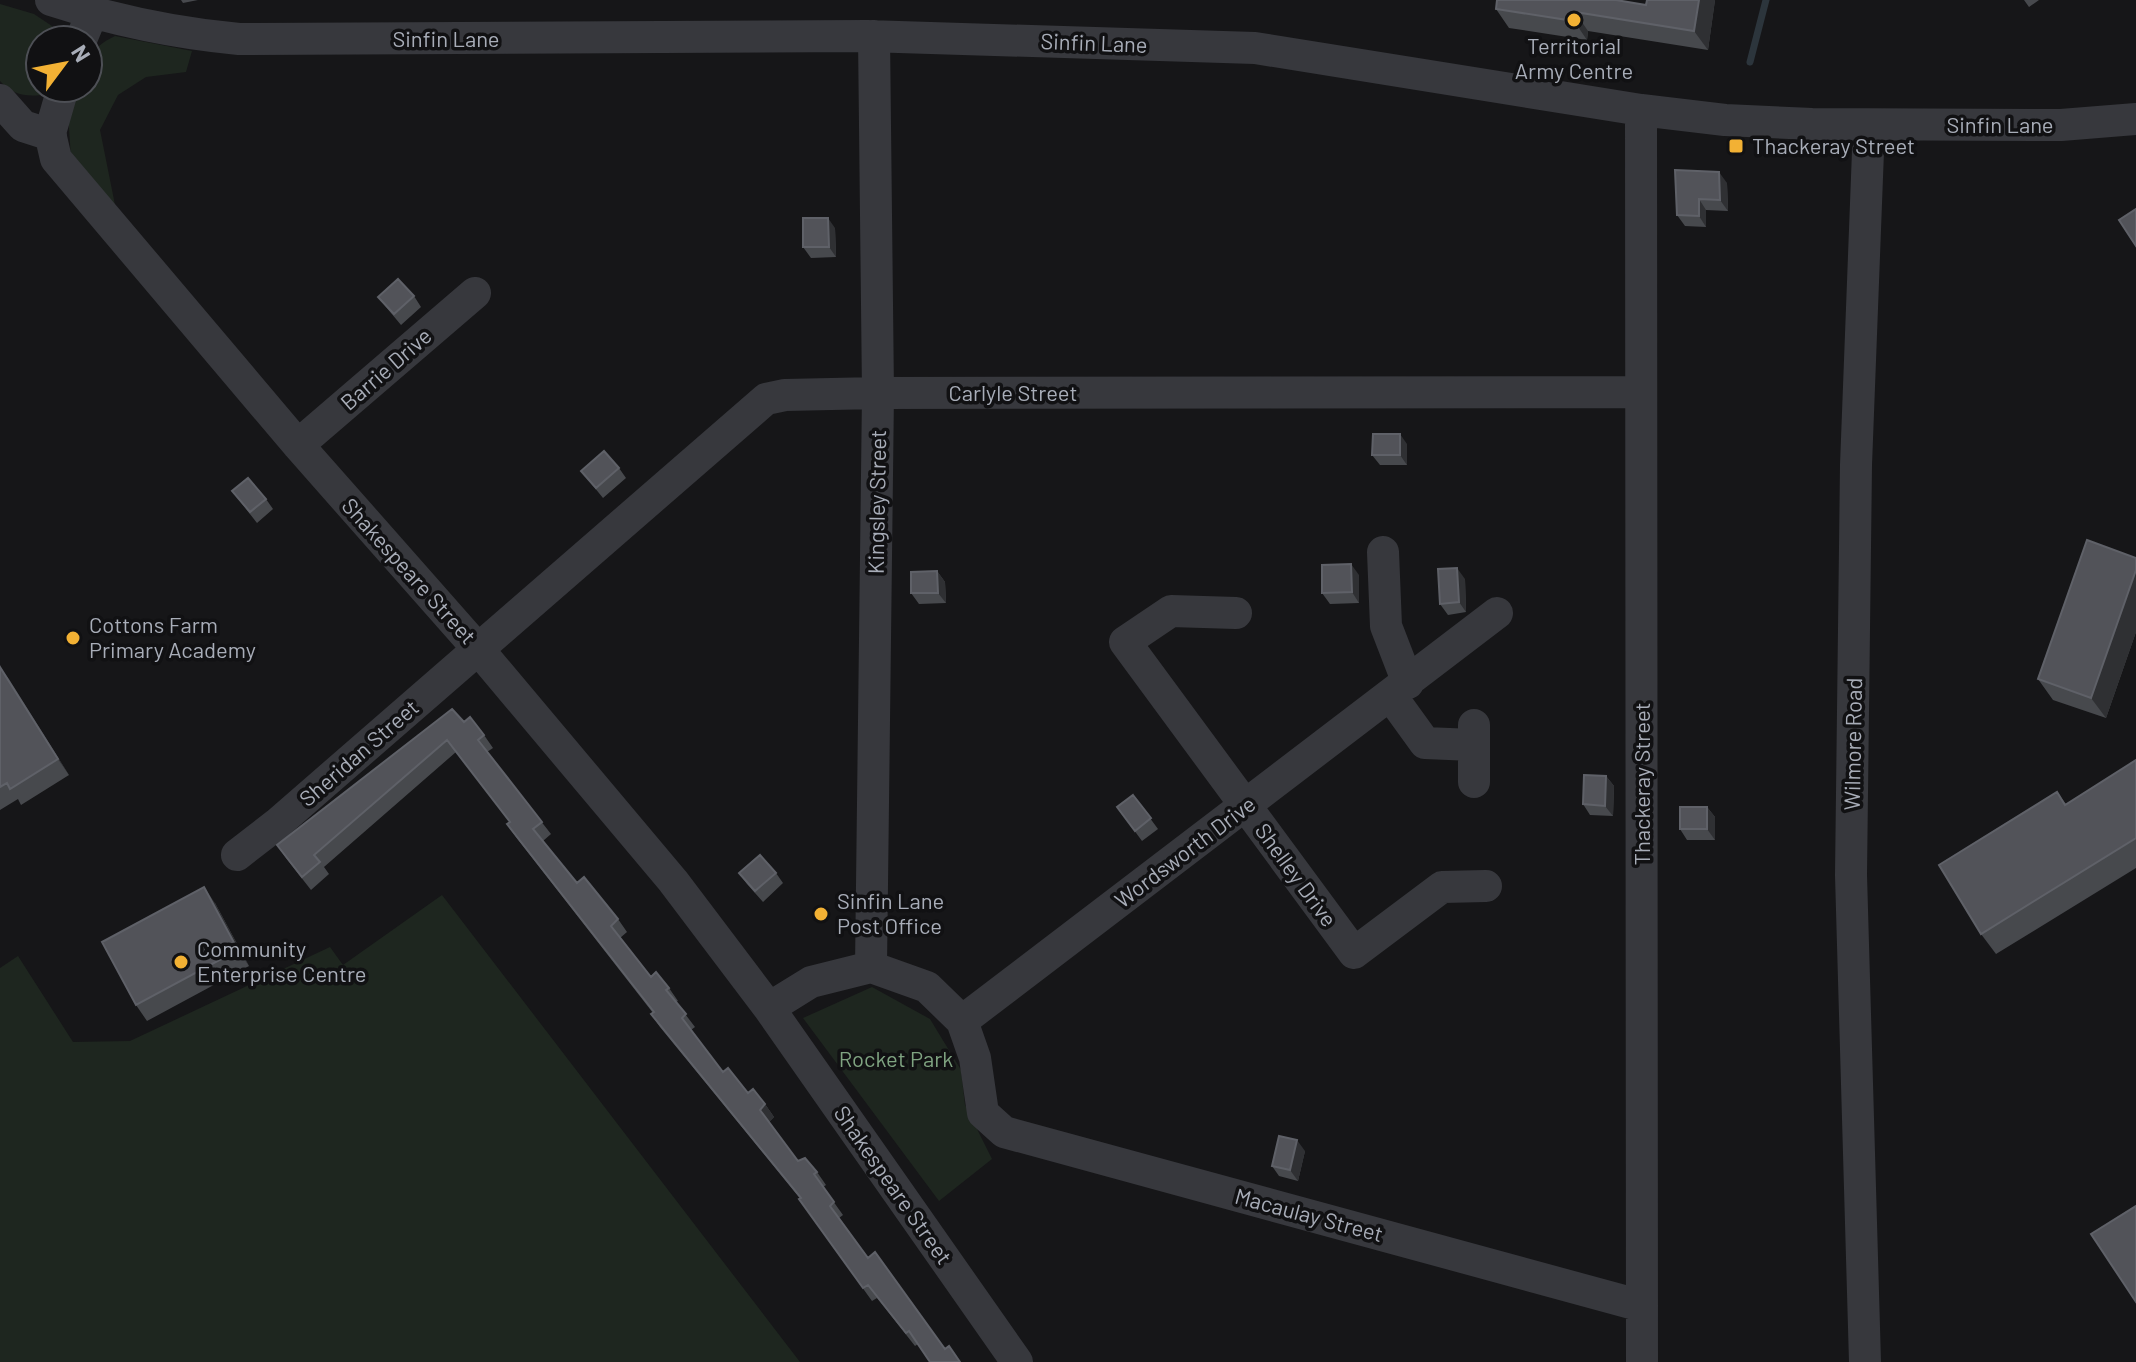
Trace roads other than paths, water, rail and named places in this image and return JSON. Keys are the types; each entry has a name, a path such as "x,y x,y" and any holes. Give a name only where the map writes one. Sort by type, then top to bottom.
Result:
{"street":[{"name":"Sinfin Lane","path":"51,0 83,24"},
{"name":"Sinfin Lane","path":"104,27 239,39 874,36 1255,48 1641,110 1725,120 1869,125 2061,125 2136,119"},
{"name":"Kingsley Street","path":"871,967 878,393 874,36"},
{"path":"0,100 23,126 51,135 59,104"},
{"name":"Thackeray Street","path":"1641,110 1642,1362"},
{"name":"Wilmore Road","path":"1865,1362 1851,875 1856,465 1869,125"},
{"name":"Shakespeare Street","path":"51,135 56,159 298,445 478,649 673,881 769,1008 1017,1362"},
{"name":"Barrie Drive","path":"298,445 475,293"},
{"name":"Carlyle Street","path":"478,649 766,399 785,395 878,393 1641,392"},
{"path":"1383,552 1386,626 1399,689 1425,743 1474,735 1474,782"},
{"name":"Shelley Drive","path":"1236,613 1171,611 1125,642 1354,953 1442,887 1486,886"},
{"name":"Wordsworth Drive","path":"962,1021 1497,613"},
{"name":"Sheridan Street","path":"237,855 277,824 478,649"},
{"path":"769,1008 811,982 871,967 927,987 962,1021"},
{"name":"Macaulay Street","path":"962,1021 975,1058 983,1113 1004,1132 1642,1306"}],"waterway":[{"path":"1750,62 1766,0"}],"place":[{"name":"Territorial Army Centre","path":"1574,20"},
{"name":"Thackeray Street","path":"1736,146"},
{"name":"Cottons Farm Primary Academy","path":"73,638"},
{"name":"Sinfin Lane Post Office","path":"821,914"},
{"name":"Community Enterprise Centre","path":"181,962"}],"park label":[{"name":"Rocket Park","path":"896,1059"}]}
